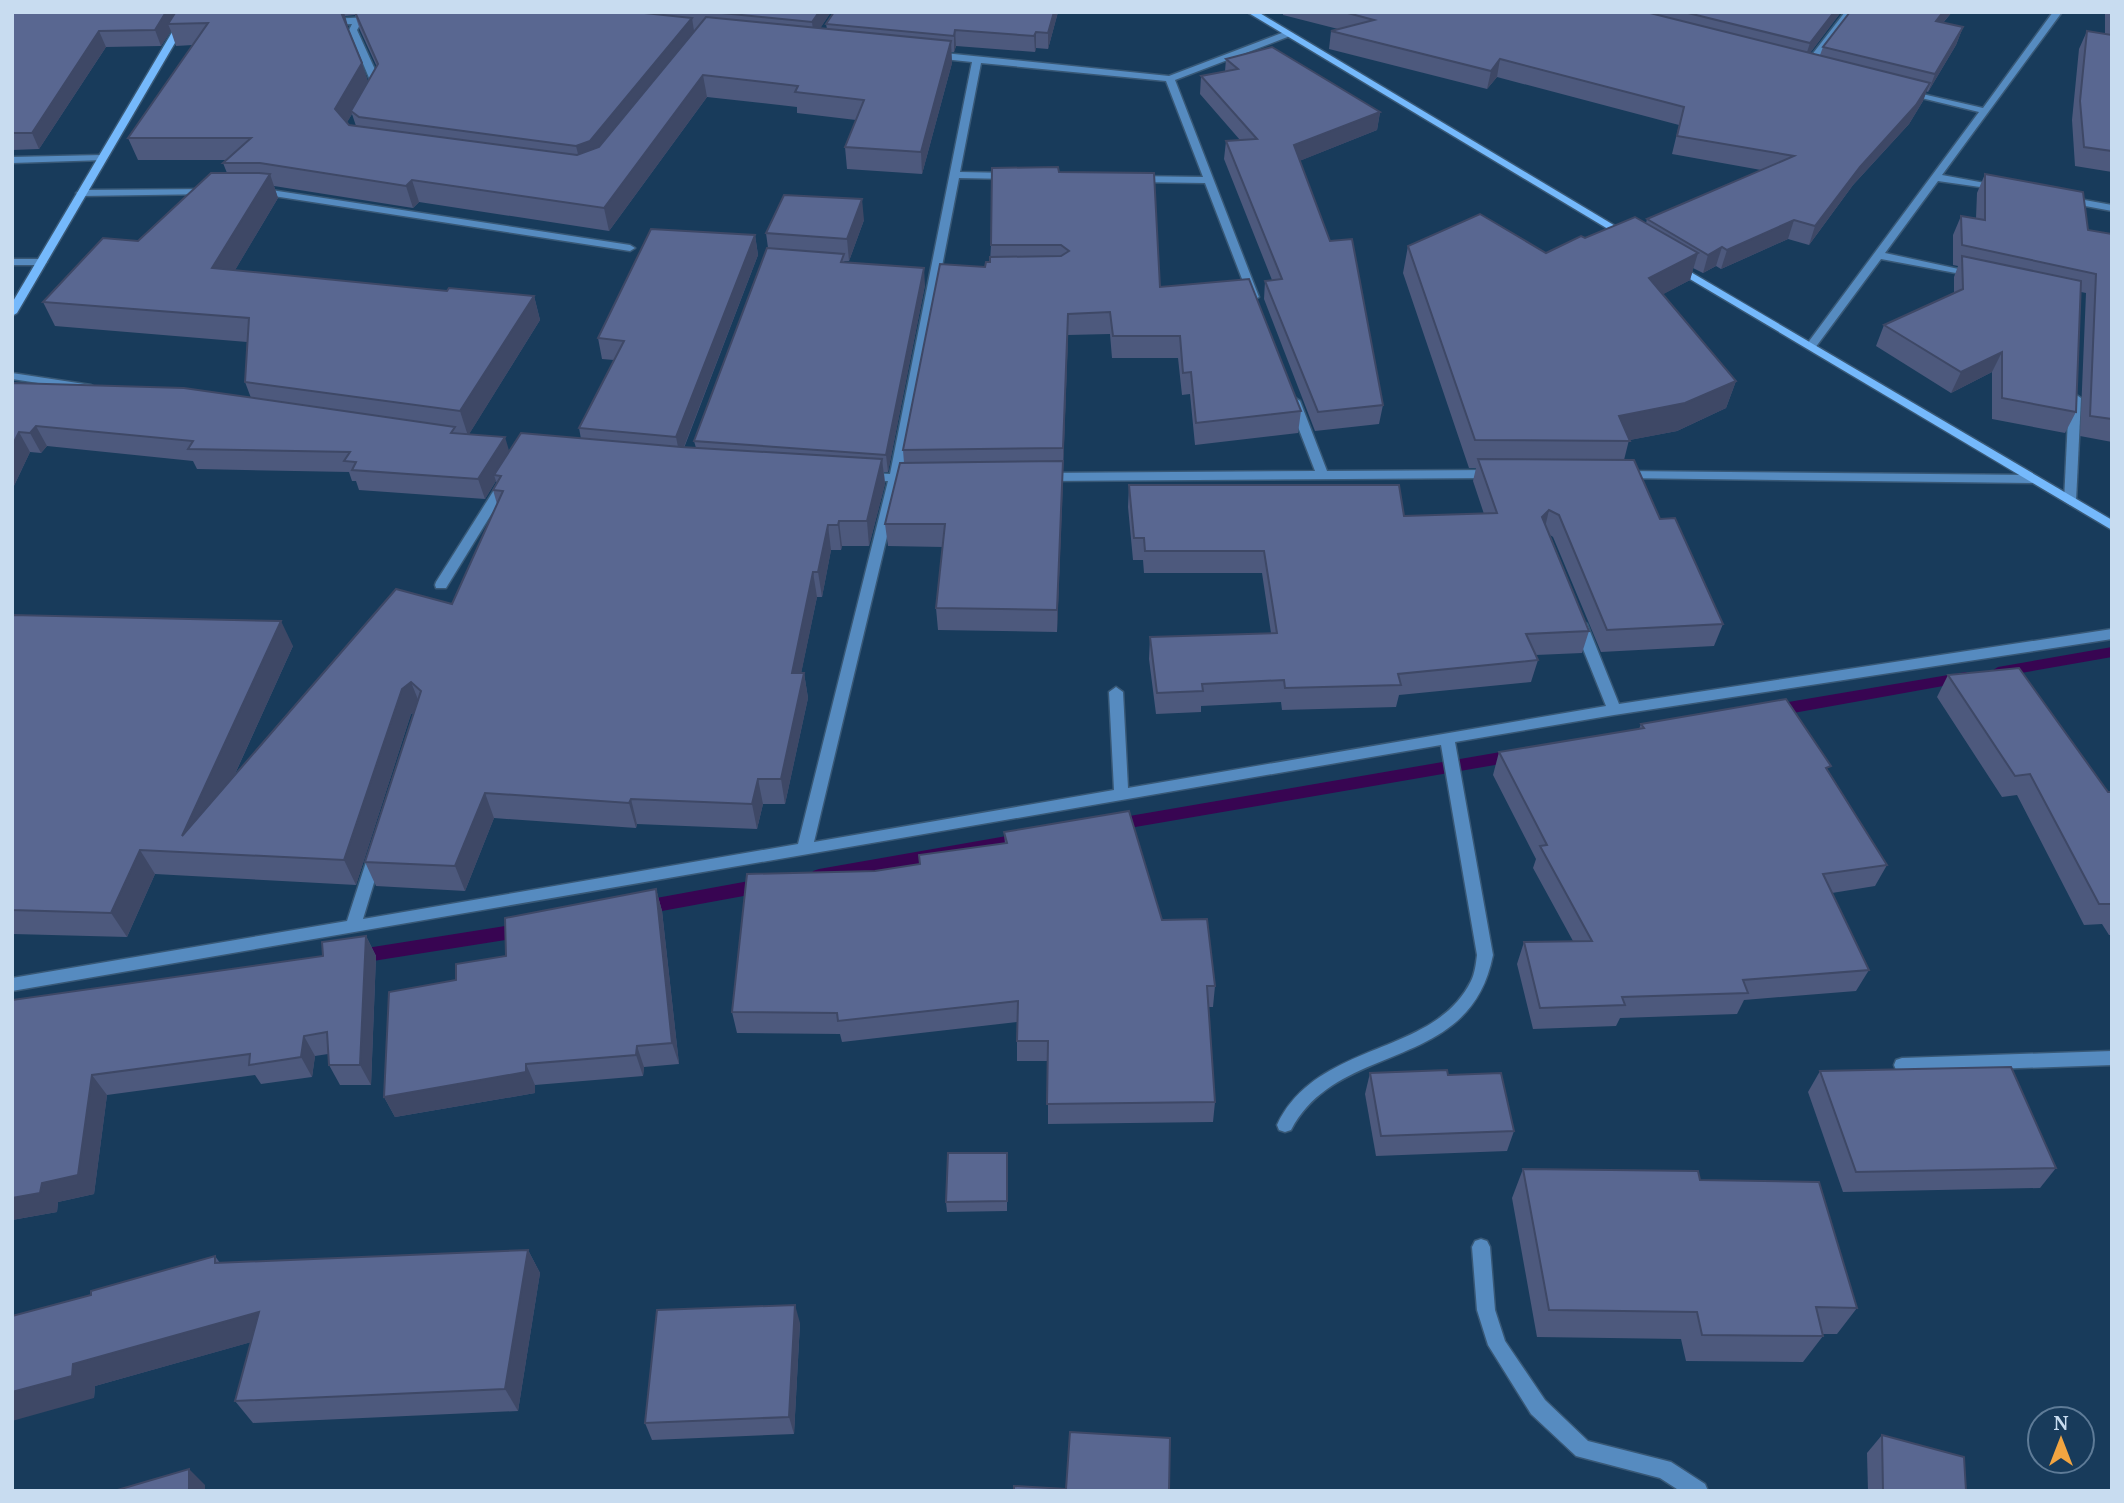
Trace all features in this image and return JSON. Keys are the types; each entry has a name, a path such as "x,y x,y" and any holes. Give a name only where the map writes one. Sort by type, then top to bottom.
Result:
{"street":[{"path":"12,313 189,12"},
{"path":"1251,12 1632,240"},
{"path":"1807,67 1850,12"},
{"path":"1811,346 2058,12"},
{"path":"317,23 385,20"},
{"path":"358,21 353,30 377,85 370,97"},
{"path":"179,29 193,28"},
{"path":"924,54 1170,79 1287,34"},
{"path":"805,847 895,479 978,59"},
{"path":"1794,64 1819,70"},
{"path":"1170,79 1258,307"},
{"path":"1896,89 1985,111"},
{"path":"12,160 102,158"},
{"path":"955,175 1022,177"},
{"path":"1935,177 2003,189"},
{"path":"1129,178 1209,180"},
{"path":"242,192 268,191 630,248"},
{"path":"81,193 215,192"},
{"path":"2057,198 2112,208"},
{"path":"1878,255 1985,278"},
{"path":"1668,261 2112,526"},
{"path":"12,262 42,262"},
{"path":"12,376 109,390"},
{"path":"2070,501 2076,379"},
{"path":"1287,384 1322,473"},
{"path":"441,585 511,472"},
{"path":"1032,477 1322,473 1503,474"},
{"path":"1614,475 2032,479"},
{"path":"853,476 922,478"},
{"path":"1575,612 1614,710"},
{"path":"12,985 1614,710 2112,634"},
{"path":"1116,692 1121,794"},
{"path":"1285,1125 1298,1102 1327,1081 1366,1060 1430,1034 1456,1015 1478,985 1485,955 1447,738"},
{"path":"353,926 378,847"},
{"path":"1902,1065 2112,1058"},
{"path":"1481,1247 1486,1310 1497,1345 1538,1407 1583,1449 1664,1469 1698,1491"}],"building":[{"path":"12,12 166,12 155,30 99,31 32,133 12,133"},
{"path":"341,12 362,63 335,109 349,125 577,155 599,147 706,17 951,41 921,152 845,147 864,100 795,92 798,86 703,75 604,208 412,180 406,186 260,163 223,163 251,138 128,138 208,23 168,24 175,13"},
{"path":"355,12 635,12 692,18 590,141 576,146 359,117 351,111 378,64"},
{"path":"712,12 819,12 812,22"},
{"path":"834,12 1054,12 1048,33 1036,32 1034,36 955,30 954,36 826,24"},
{"path":"1344,12 1646,12 1930,83 1916,105 1860,167 1815,226 1794,220 1727,250 1722,247 1708,255 1647,219 1794,156 1677,136 1684,107 1500,59 1491,71 1331,31 1374,20"},
{"path":"1684,12 1834,12 1810,43"},
{"path":"1850,12 1943,12 1936,21 1963,27 1935,74 1823,47"},
{"path":"2087,31 2112,35 2112,151 2084,147 2080,101"},
{"path":"1272,47 1380,112 1294,145 1330,241 1352,239 1383,405 1318,412 1265,281 1282,279 1226,141 1257,139 1201,76 1238,69 1226,59"},
{"path":"1058,167 1059,172 1154,173 1160,287 1249,279 1301,411 1196,423 1191,372 1183,373 1180,336 1113,336 1110,312 1068,314 1063,448 903,450 940,264 985,267 986,262 990,262 990,257 1061,256 1069,251 1061,245 991,245 992,168"},
{"path":"211,173 270,174 212,268 447,291 449,288 534,296 460,411 245,382 249,318 43,302 103,238 138,241"},
{"path":"1985,174 2083,192 2088,230 2112,234 2112,419 2090,416 2096,274 1962,245 1961,216 1985,220"},
{"path":"784,195 862,199 847,239 766,233"},
{"path":"1480,214 1546,253 1581,236 1585,238 1635,217 1698,253 1649,278 1736,381 1685,403 1619,416 1630,441 1475,440 1408,246"},
{"path":"651,229 755,235 676,437 579,428 624,341 598,338"},
{"path":"767,248 844,254 841,262 924,268 886,455 694,441"},
{"path":"1962,256 2081,281 2076,412 2002,398 2002,352 1961,372 1884,325 1963,289"},
{"path":"12,383 184,388 455,427 451,433 505,437 478,479 352,470 356,462 344,461 350,452 188,449 193,441 36,426 30,433 19,432 12,446"},
{"path":"521,433 681,447 882,459 867,521 839,521 838,525 828,525 818,572 813,572 792,673 804,673 781,779 758,779 752,804 631,799 629,803 485,793 455,866 365,862 421,691 411,682 402,689 344,860 140,850 111,913 12,910 12,615 281,621 182,836 396,589 452,604 503,491 493,490 501,476 494,475"},
{"path":"1478,459 1634,460 1660,519 1675,518 1723,624 1607,630 1559,515 1549,510 1542,517 1589,631 1526,634 1538,660 1398,674 1401,685 1285,688 1284,680 1202,684 1203,691 1157,693 1150,637 1277,633 1264,551 1145,551 1144,538 1134,538 1129,485 1399,485 1404,516 1497,513"},
{"path":"1063,461 1057,610 936,608 945,524 885,524 900,463"},
{"path":"2019,668 2108,792 2112,792 2112,904 2099,904 2030,774 2015,776 1948,675"},
{"path":"1786,699 1831,766 1826,768 1887,865 1823,874 1869,970 1743,980 1748,993 1622,997 1625,1005 1540,1008 1524,942 1592,941 1540,846 1547,845 1499,752 1644,728 1641,724"},
{"path":"1129,811 1162,920 1207,919 1215,986 1207,986 1215,1102 1047,1104 1048,1041 1017,1041 1018,1001 838,1021 837,1013 732,1012 747,874 875,871 920,864 919,855 1007,843 1004,832"},
{"path":"656,889 672,1043 637,1046 636,1055 526,1064 526,1072 384,1097 389,992 456,980 456,964 506,956 505,918"},
{"path":"366,936 360,1065 329,1065 327,1032 304,1036 301,1057 249,1065 250,1054 92,1075 78,1175 42,1183 40,1193 12,1198 12,1000 323,956 322,942"},
{"path":"2011,1067 2056,1168 1856,1172 1820,1071"},
{"path":"1447,1070 1448,1075 1501,1073 1514,1131 1381,1136 1370,1073"},
{"path":"948,1153 1007,1153 1007,1201 946,1202"},
{"path":"1523,1169 1698,1171 1700,1180 1819,1182 1857,1308 1816,1307 1823,1336 1702,1335 1697,1312 1549,1310"},
{"path":"528,1250 505,1389 235,1401 259,1312 73,1364 72,1376 12,1392 12,1316 91,1295 91,1291 215,1256 215,1263"},
{"path":"795,1305 789,1417 645,1423 657,1310"},
{"path":"1070,1432 1170,1438 1169,1491 1014,1491 1014,1486 1066,1489"},
{"path":"1882,1435 1964,1457 1966,1491 1883,1491"},
{"path":"189,1469 189,1491 114,1491"}],"waterway":[{"path":"1998,672 2112,652"},
{"path":"1771,711 1966,677"},
{"path":"1112,825 1518,755"},
{"path":"819,876 1024,839"},
{"path":"640,908 766,885"},
{"path":"354,957 525,930"}]}
